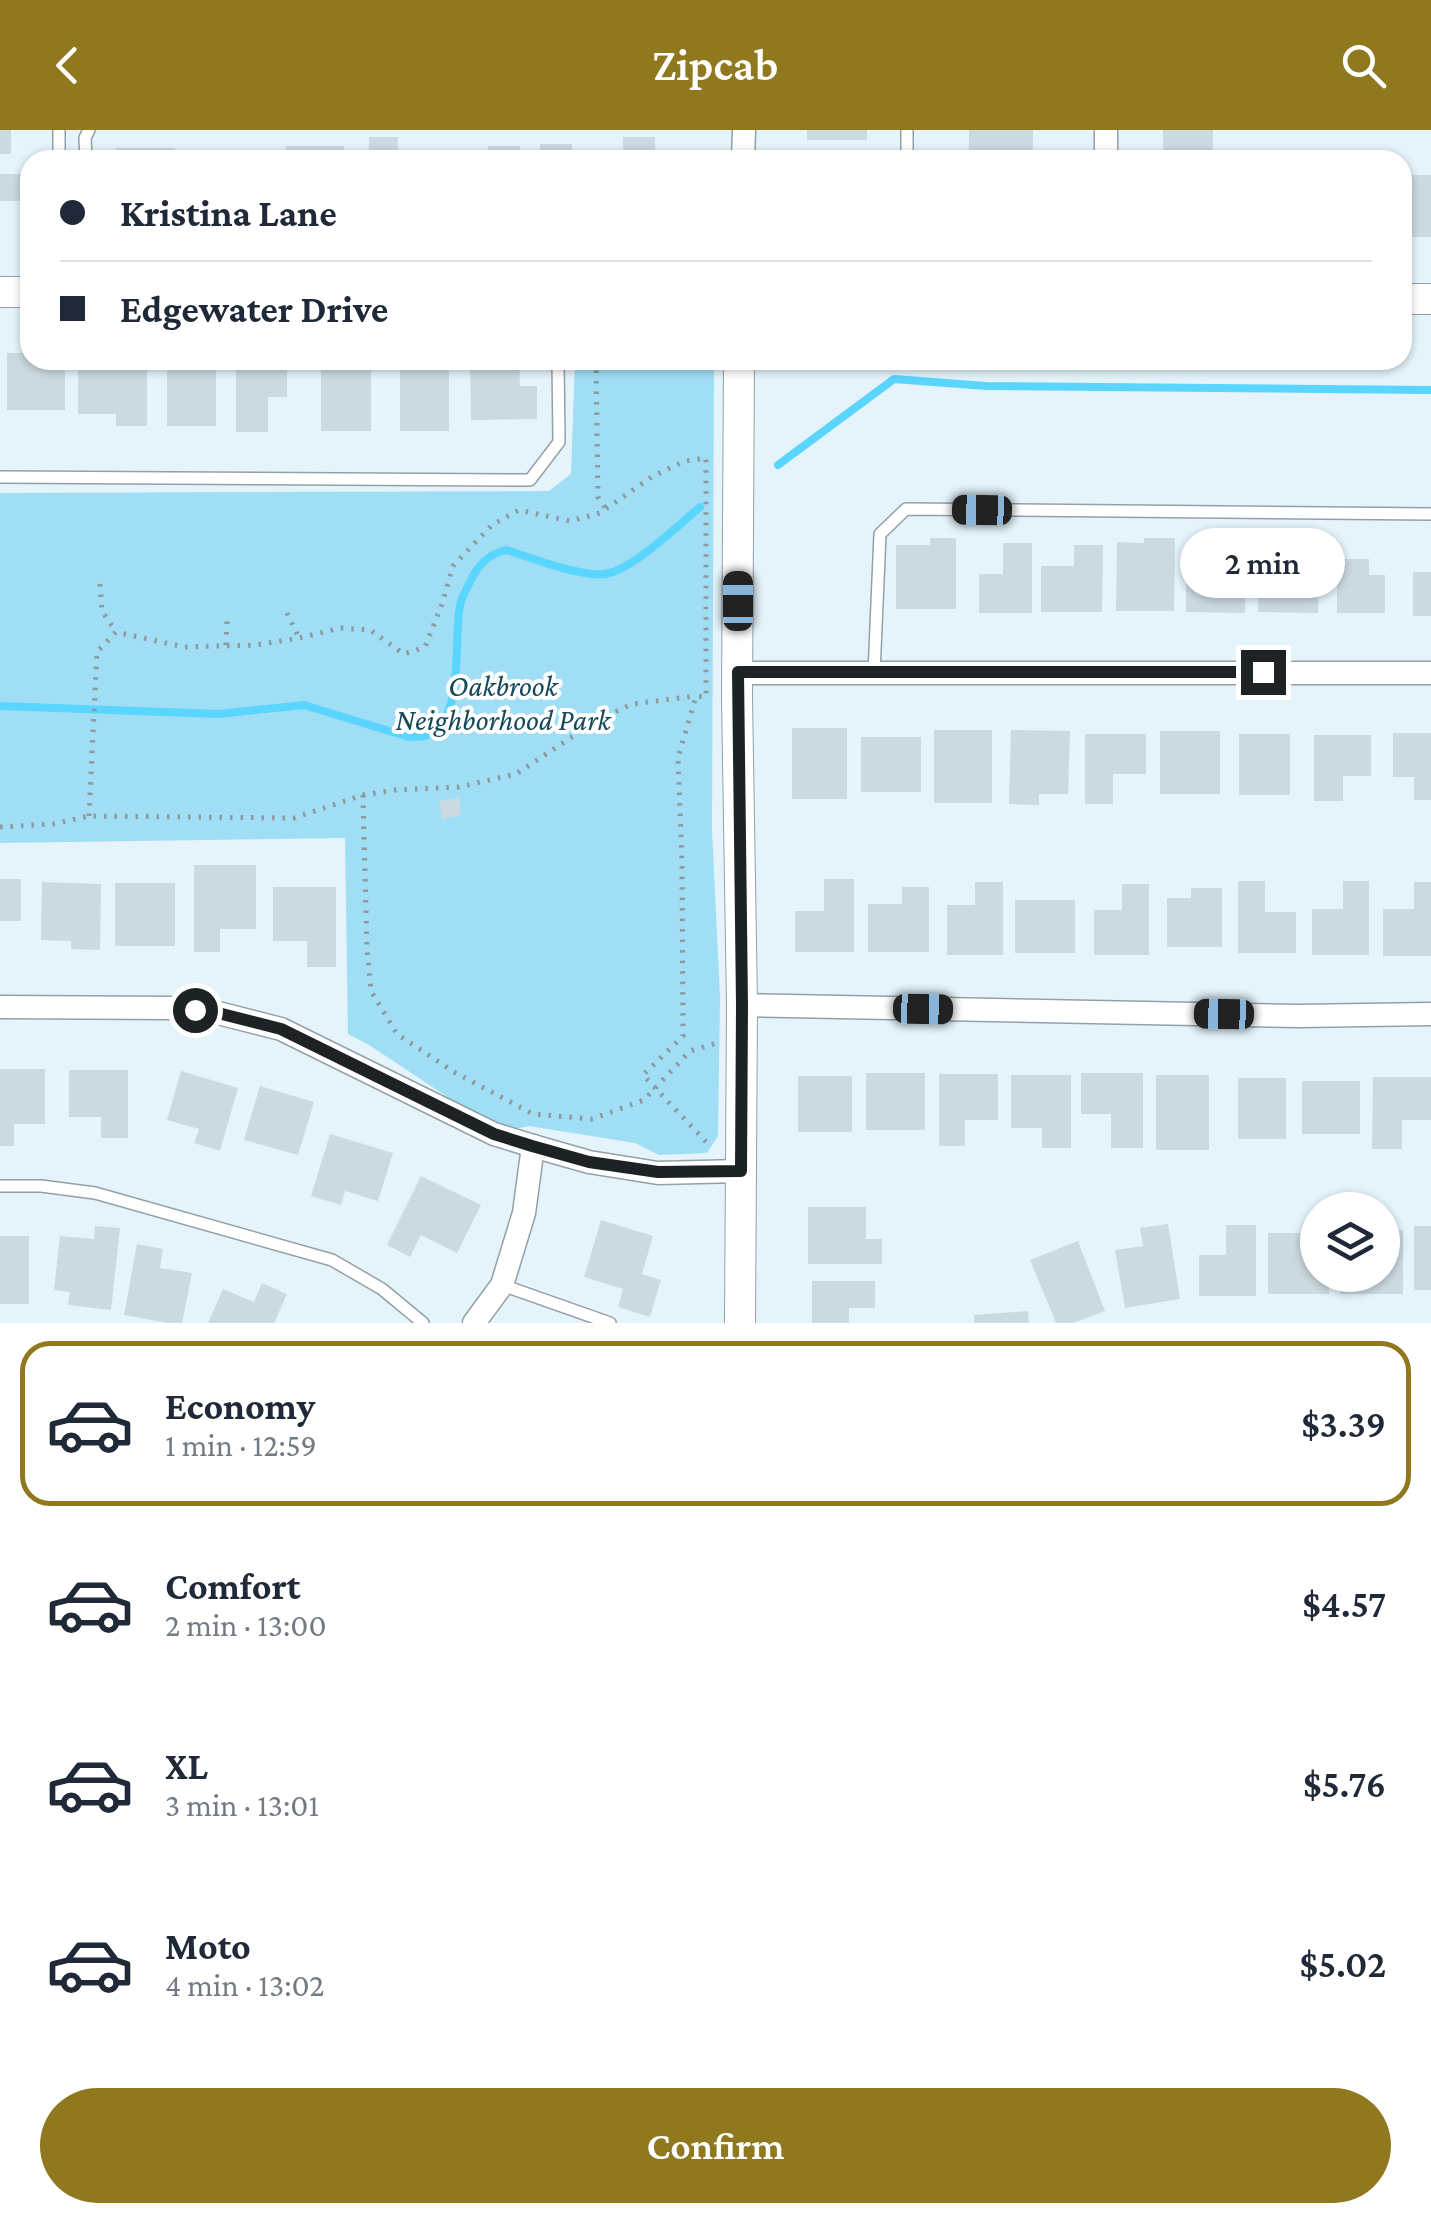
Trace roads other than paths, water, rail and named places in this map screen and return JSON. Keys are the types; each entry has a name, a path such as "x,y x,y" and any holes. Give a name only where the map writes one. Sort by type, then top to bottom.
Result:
{"street":[{"path":"739,370 740,1323"},
{"path":"738,672 1431,673"},
{"path":"742,1005 1299,1016 1431,1014"},
{"path":"0,1007 172,1008 218,1013 281,1029 494,1134 532,1146 589,1162 658,1172 741,1171"},
{"path":"474,1323 502,1285 524,1213 532,1146"}],"lane":[{"path":"0,477 530,480 559,442 558,370"},
{"path":"874,672 880,534 906,509 1431,514"},
{"path":"0,1186 96,1193 332,1260 382,1289 423,1323"},
{"path":"502,1285 610,1323"}],"waterway":[{"path":"778,465 894,379 986,386 1431,390"},
{"path":"0,706 219,714 304,705 409,737 425,736 438,728 447,715 455,678 461,603 486,559 507,550 569,570 605,574 641,556 700,507"}],"park label":[{"name":"Oakbrook Neighborhood Park","path":"503,702"}]}
